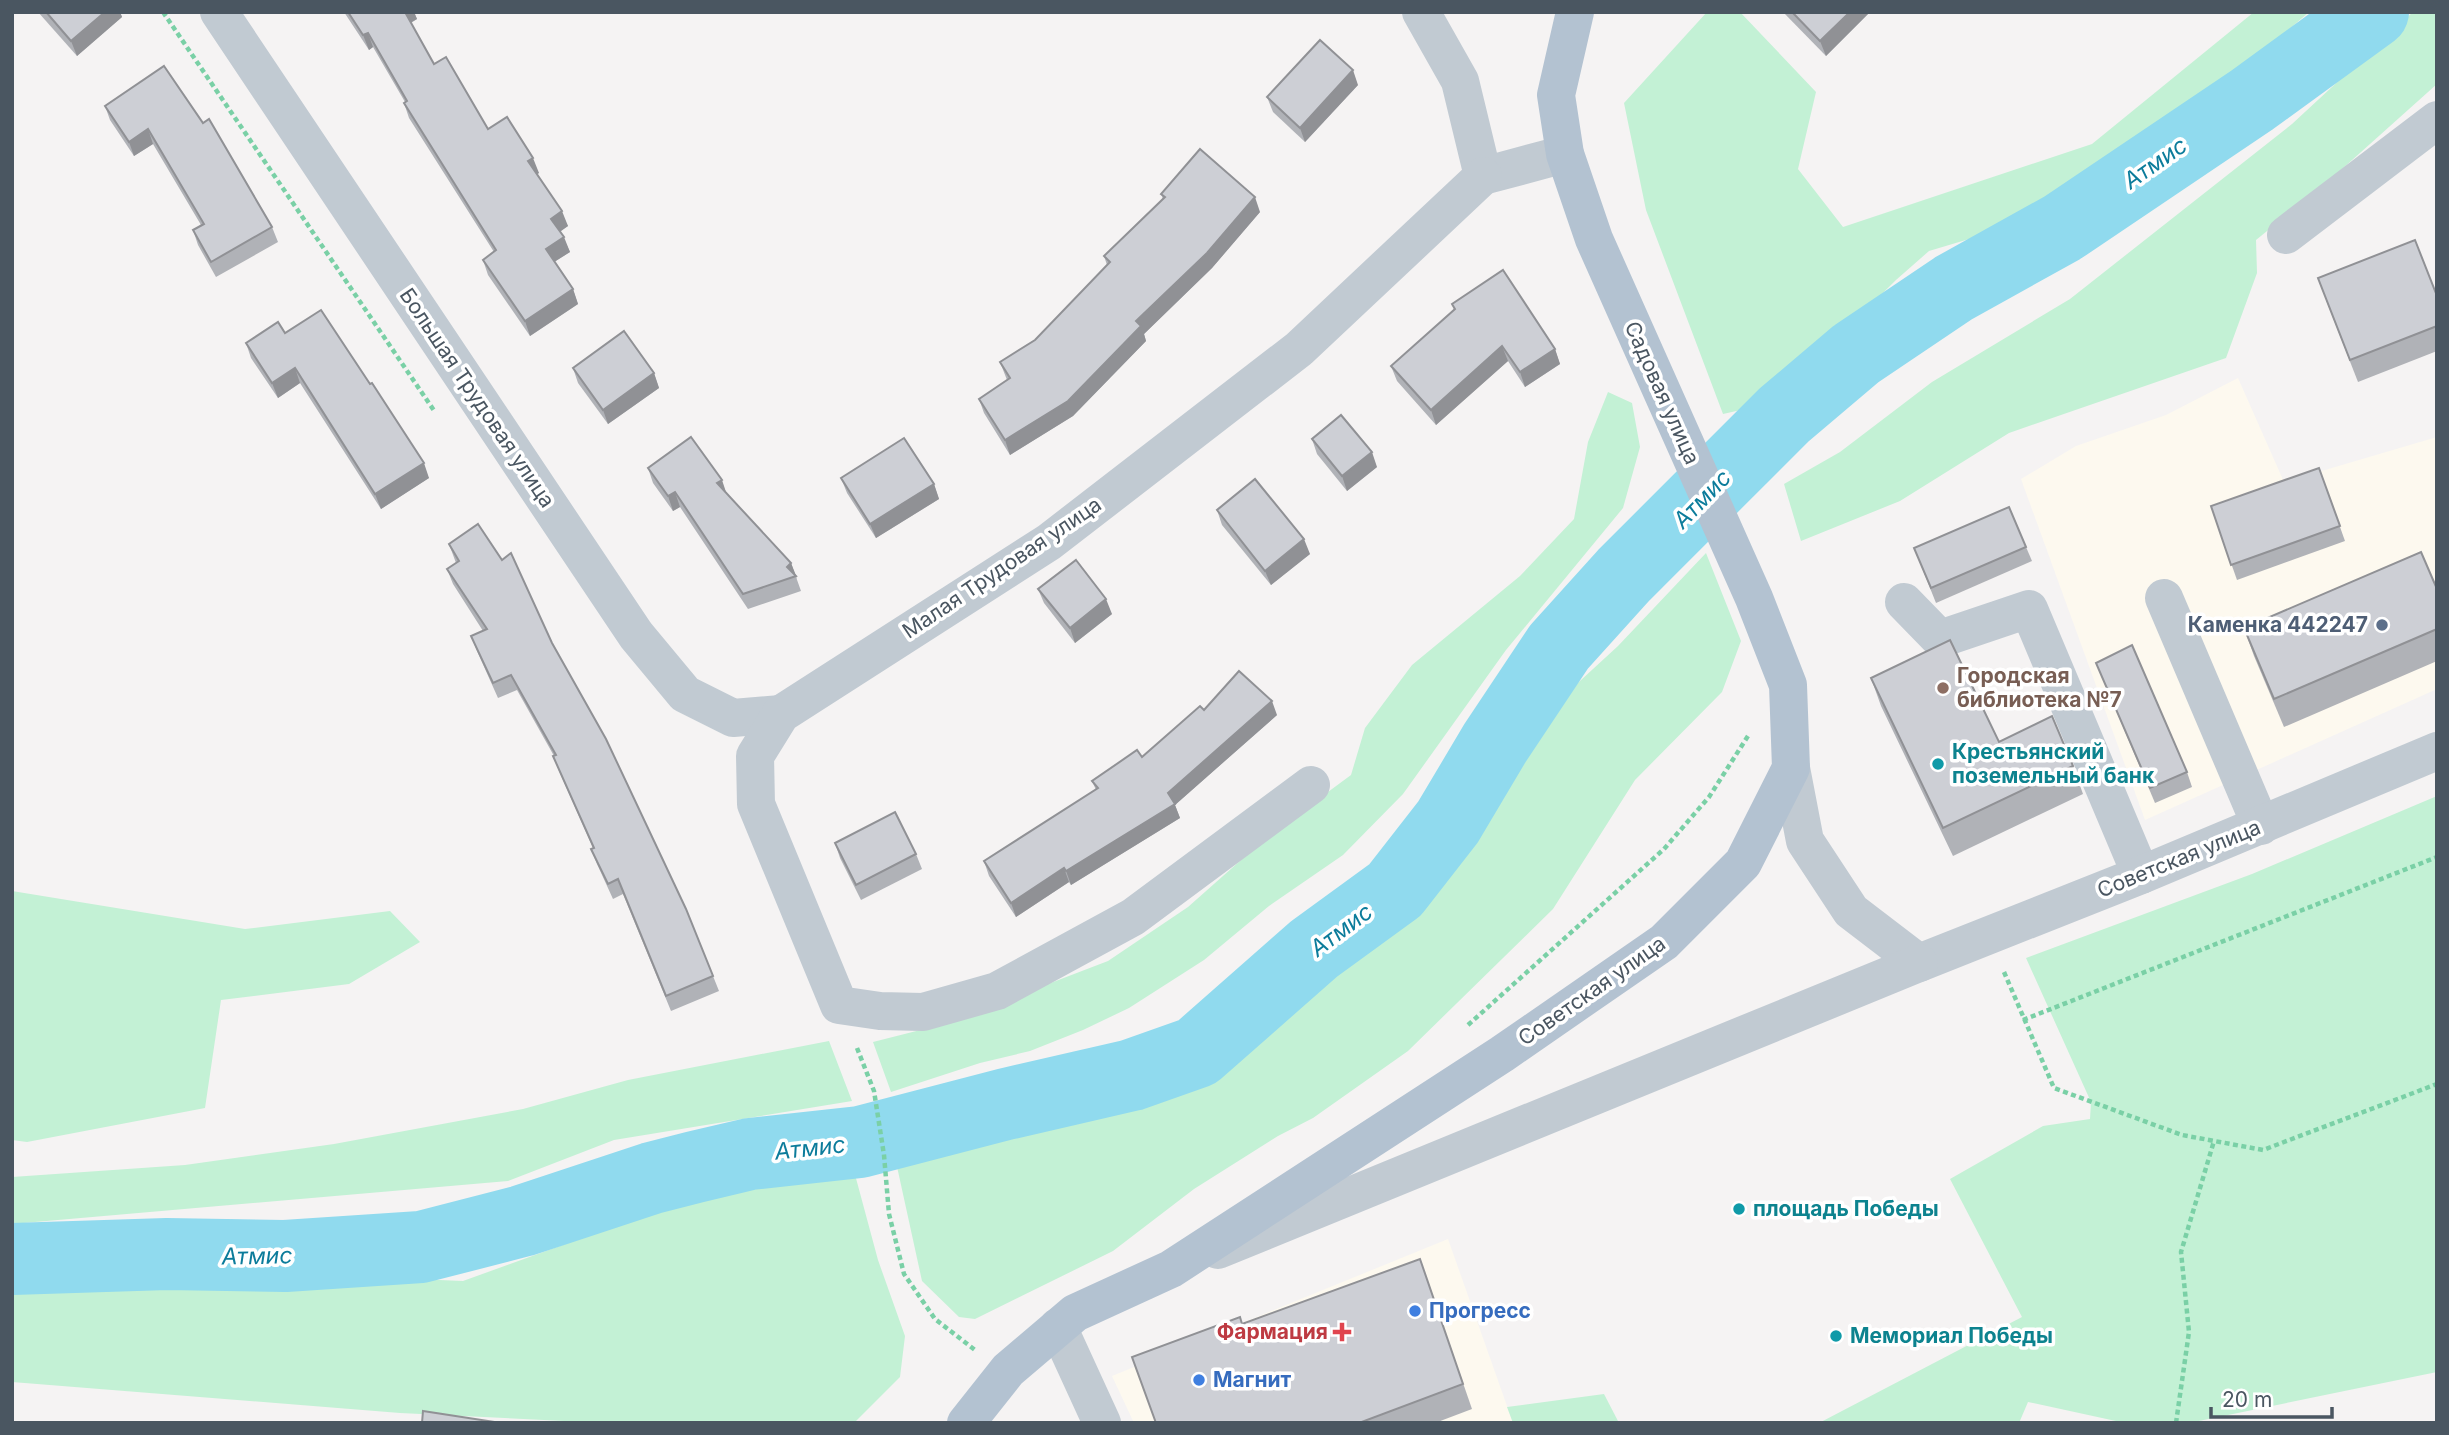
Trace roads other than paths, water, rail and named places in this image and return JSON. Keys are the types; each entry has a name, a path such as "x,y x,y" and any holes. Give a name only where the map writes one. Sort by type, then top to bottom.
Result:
{"main road":[{"name":"Садовая улица","path":"1575,12 1556,95 1565,154 1594,239 1754,598 1788,685 1791,768"},
{"name":"Советская улица","path":"966,1423 1008,1370 1075,1313 1171,1269 1502,1054 1664,942 1743,863 1791,768"}],"street":[{"name":"Большая Трудовая улица","path":"219,12 635,635 685,695 733,718 781,714"},
{"path":"1421,12 1460,81 1483,176 1565,154"},
{"path":"2286,235 2437,120"},
{"name":"Малая Трудовая улица","path":"1311,785 1133,917 997,991 923,1012 880,1011 839,1005 756,804 755,757 781,714 1049,542 1299,349 1483,176"},
{"path":"2164,598 2262,826"},
{"path":"1904,602 1940,639 2029,609 2141,875"},
{"name":"Советская улица","path":"1171,1269 1919,963 2262,826 2437,751"},
{"path":"1791,768 1805,841 1851,911 1919,963"},
{"path":"1058,1327 1102,1423"}],"waterway":[{"name":"Атмис","path":"12,1259 167,1254 285,1256 421,1247 522,1221 652,1178 695,1167 750,1154 860,1142 1132,1075 1197,1052 1314,949 1395,890 1448,822 1495,743 1559,647 1624,575 1784,415 1856,354 1954,288 2062,228 2252,100 2373,12"}],"place":[{"name":"Каменка 442247","path":"2382,625"},
{"name":"Городская библиотека №7","path":"1943,688"},
{"name":"Крестьянский поземельный банк","path":"1938,764"},
{"name":"площадь Победы","path":"1739,1209"},
{"name":"Прогресс","path":"1415,1311"},
{"name":"Фармация","path":"1342,1332"},
{"name":"Мемориал Победы","path":"1836,1336"},
{"name":"Магнит","path":"1199,1380"}]}
